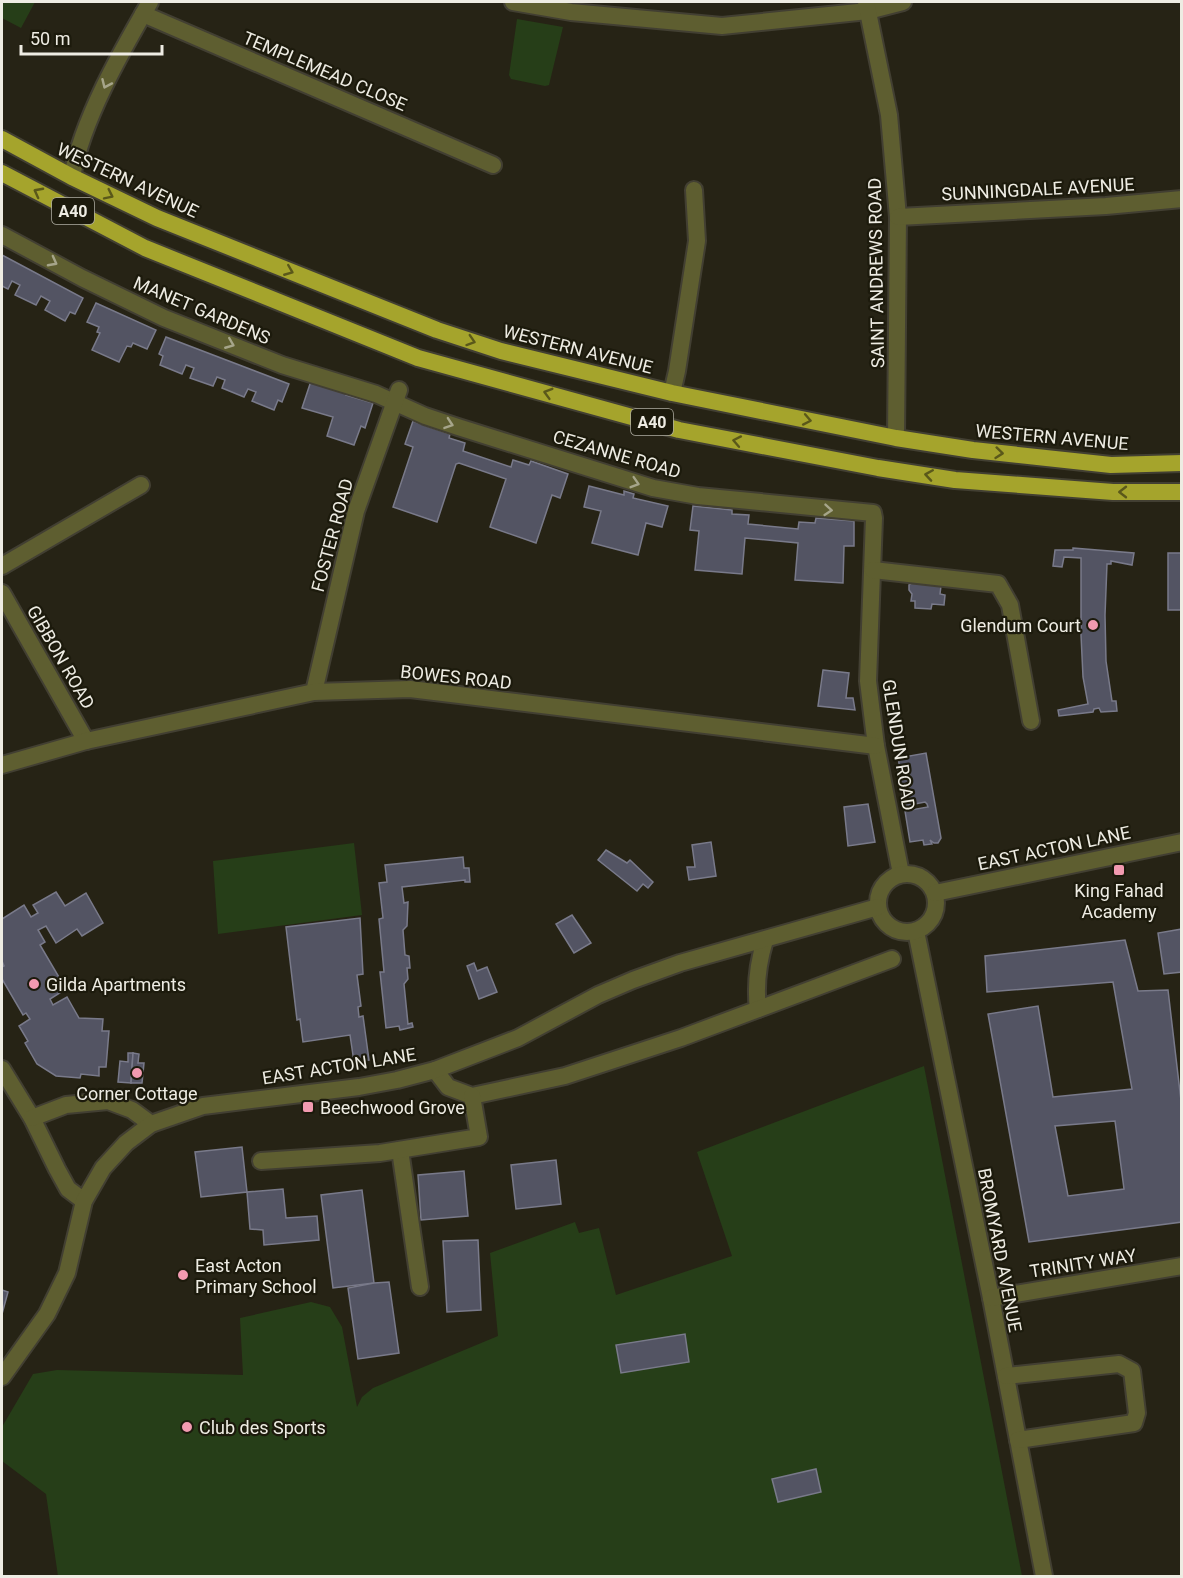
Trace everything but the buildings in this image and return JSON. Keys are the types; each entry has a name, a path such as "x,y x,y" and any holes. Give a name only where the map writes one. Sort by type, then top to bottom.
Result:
{"highway":[{"name":"WESTERN AVENUE","path":"2,139 72,177 156,218 437,330 501,351 672,393 896,438 973,450 1111,465 1182,463"},
{"name":"A40","path":"2,173 145,248 417,358 679,430 955,480 1113,492 1182,492"}],"street":[{"path":"513,2 722,26 786,21 867,6 903,2"},
{"name":"SAINT ANDREWS ROAD","path":"867,6 890,115 898,217 896,438"},
{"path":"72,177 76,152 109,78 146,8"},
{"name":"TEMPLEMEAD CLOSE","path":"146,8 493,165"},
{"path":"672,393 697,241 693,190"},
{"name":"SUNNINGDALE AVENUE","path":"898,217 1106,206 1182,199"},
{"name":"MANET GARDENS","path":"2,235 164,318 282,365 397,396"},
{"name":"CEZANNE ROAD","path":"397,396 425,416 653,488 804,508 873,513"},
{"name":"FOSTER ROAD","path":"314,692 356,511 397,396"},
{"path":"2,566 141,485"},
{"name":"GLENDUN ROAD","path":"873,513 868,681 876,746 901,874"},
{"path":"873,570 998,584 1010,605 1031,721"},
{"name":"GIBBON ROAD","path":"2,593 86,741"},
{"name":"BOWES ROAD","path":"2,765 86,741 314,692 410,689 876,746"},
{"name":"EAST ACTON LANE","path":"935,893 1182,843"},
{"path":"901,874 918,875 931,885 935,893 935,911 931,920 916,931 896,930 888,925 881,917 878,907 880,890 893,877 901,874"},
{"name":"EAST ACTON LANE","path":"2,1377 47,1314 67,1273 84,1201 103,1168 126,1143 151,1124 203,1106 359,1086 397,1080 435,1070 518,1038 598,995 633,980 680,963 878,907"},
{"name":"BROMYARD AVENUE","path":"916,931 991,1298 1044,1576"},
{"path":"758,1009 756,994 759,960 765,940"},
{"path":"435,1070 448,1087 472,1096 565,1076 758,1009 892,958"},
{"path":"2,1069 32,1118 68,1189 84,1201"},
{"path":"261,1161 400,1150 479,1137 472,1096"},
{"path":"32,1118 66,1105 108,1101 132,1110 151,1124"},
{"path":"400,1150 420,1287"},
{"name":"TRINITY WAY","path":"991,1298 1182,1266"},
{"path":"1006,1376 1119,1364 1132,1371 1137,1413 1134,1423 1018,1440"}],"green space":[{"path":"2,2 35,2 21,28 2,18"},
{"path":"517,19 563,27 549,85 511,79 509,75"},
{"path":"354,843 362,915 218,934 213,861"},
{"path":"924,1066 1022,1576 58,1576 46,1494 2,1461 2,1427 33,1374 57,1370 243,1375 240,1318 311,1302 330,1307 342,1327 357,1407 362,1397 373,1388 498,1336 490,1253 575,1222 579,1233 599,1228 616,1295 732,1256 697,1152"}],"place":[{"name":"Glendum Court","path":"1093,625"},
{"name":"King Fahad Academy","path":"1119,870"},
{"name":"Gilda Apartments","path":"34,984"},
{"name":"Corner Cottage","path":"137,1073"},
{"name":"Beechwood Grove","path":"308,1107"},
{"name":"East Acton Primary School","path":"183,1275"},
{"name":"Club des Sports","path":"187,1427"}]}
